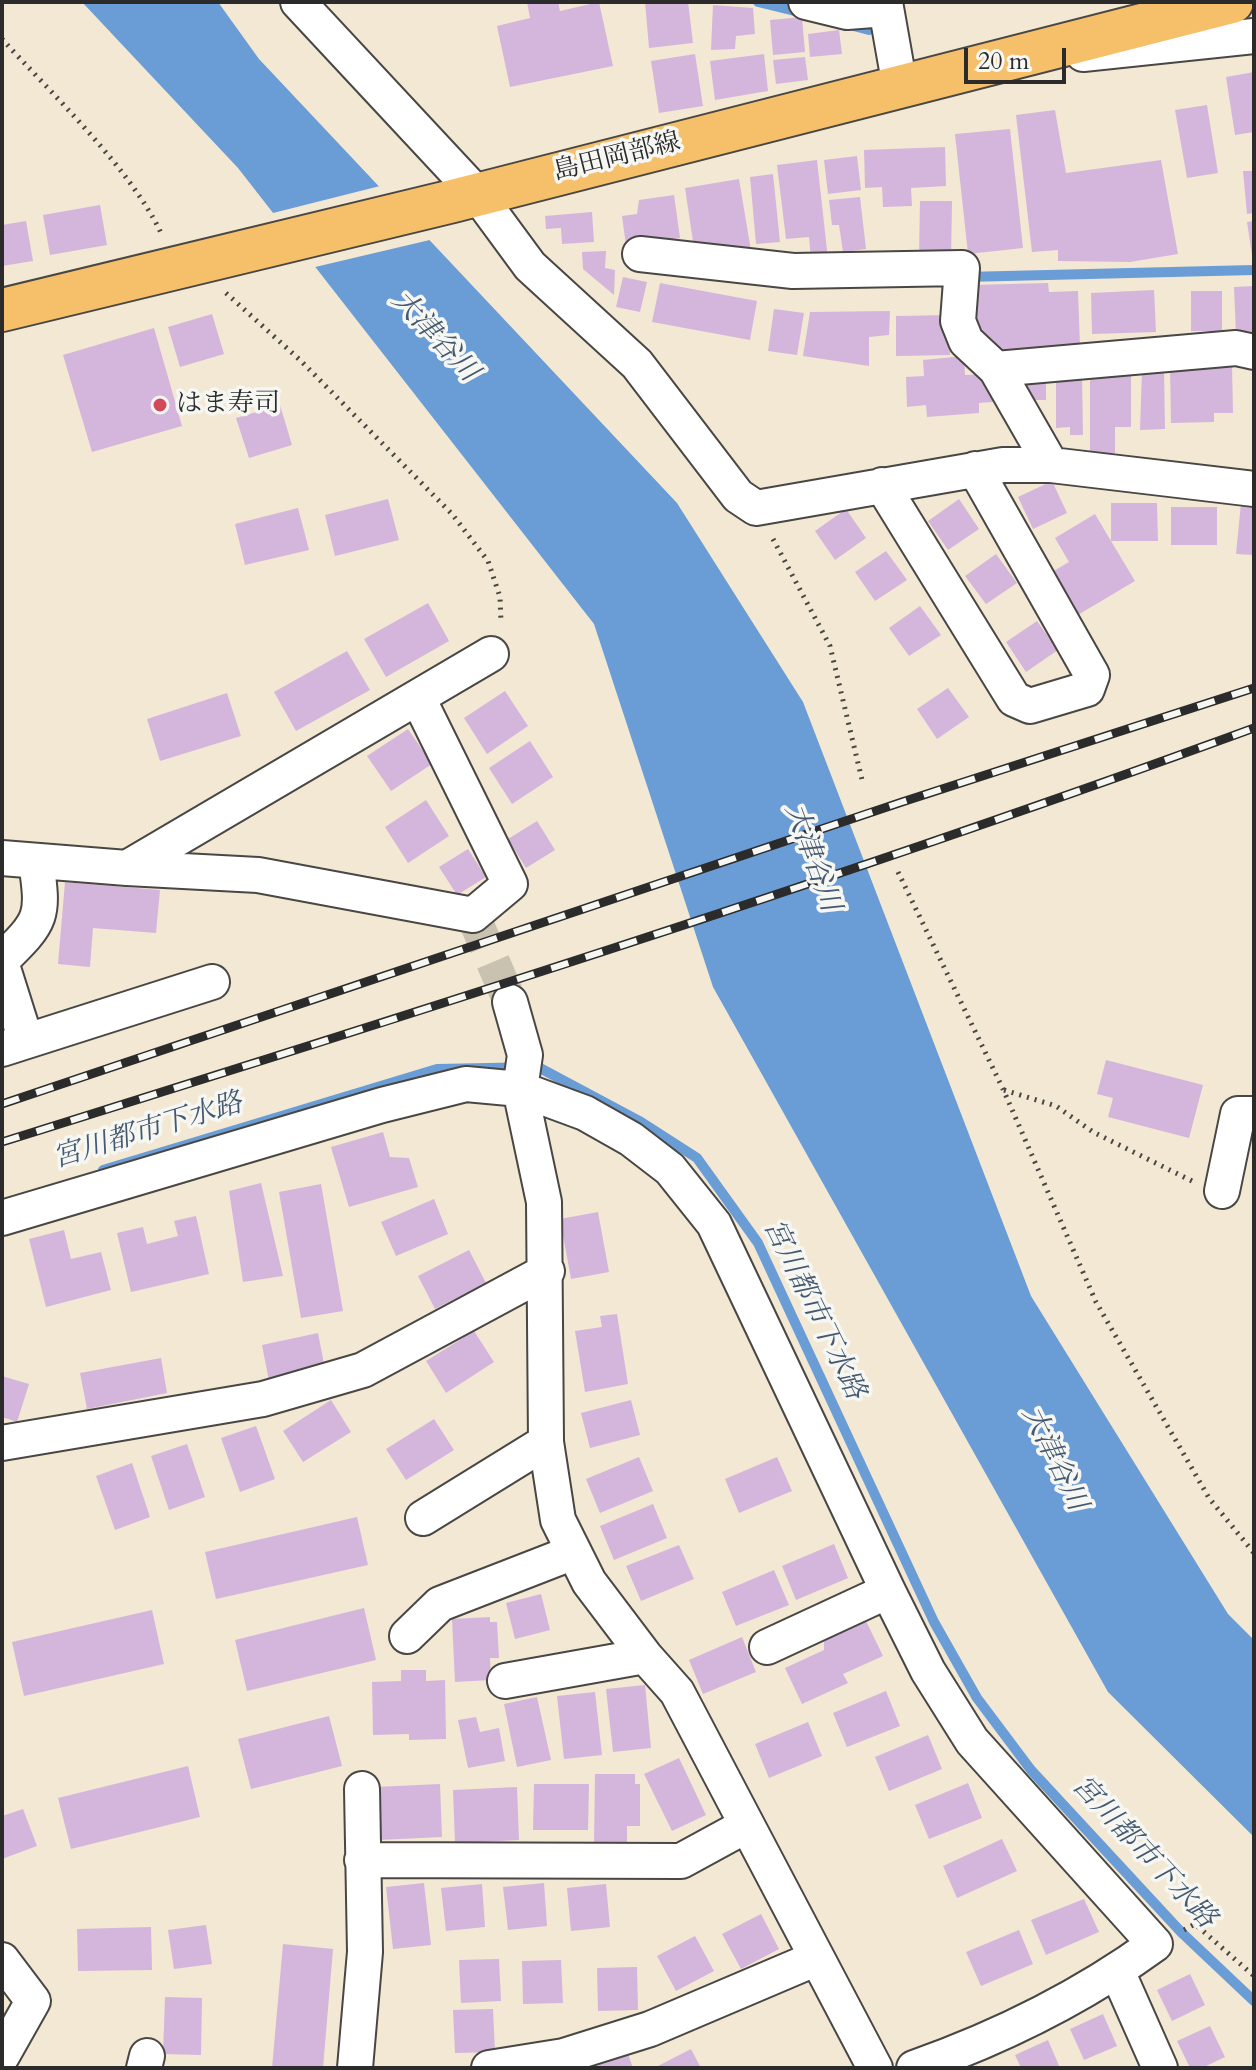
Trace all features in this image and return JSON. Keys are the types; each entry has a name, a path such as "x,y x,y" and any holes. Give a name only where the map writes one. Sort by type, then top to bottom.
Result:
{"main road":[{"name":"島田岡部線","path":"2,310 465,197 1232,2"}],"street":[{"path":"298,2 465,197 530,266 637,364 738,496 756,508 1003,465 1051,465 1254,489"},
{"path":"806,2 847,12 885,6 900,87"},
{"path":"1033,53 1075,54 1254,36"},
{"path":"640,254 793,271 961,276 958,321 966,341 996,369 1051,465"},
{"path":"996,369 1236,348 1254,352"},
{"path":"882,485 1014,699 1030,706 1087,689 1092,675 975,469"},
{"path":"127,868 491,654"},
{"path":"2,858 258,875 473,915 510,884 418,698"},
{"path":"36,861 43,907 30,933 2,962 14,1045 212,982"},
{"path":"510,1002 525,1055 520,1089 544,1202 547,1271 546,1442 558,1520 589,1582 645,1656 677,1692 875,2068"},
{"path":"2,1218 466,1084 520,1089 585,1113 631,1139 670,1169 714,1224 928,1671 972,1741 1155,1944 981,2057 914,2068"},
{"path":"1222,1191 1238,1114 1254,1114"},
{"path":"2,1443 263,1399 363,1370 547,1271"},
{"path":"423,1518 546,1442"},
{"path":"407,1636 440,1604 574,1552"},
{"path":"767,1647 888,1591"},
{"path":"505,1681 645,1656"},
{"path":"355,2068 365,1952 362,1789"},
{"path":"362,1860 681,1861 747,1825"},
{"path":"489,2068 564,2056 650,2029 817,1958"},
{"path":"2,1960 33,2001 2,2056"},
{"path":"1117,1971 1160,2068"}],"path":[{"path":"2,39 99,147 153,216 167,246 204,261 452,514 488,561 500,597 502,632 491,654"},
{"path":"756,508 830,646 863,784"},
{"path":"898,872 1003,1089 1096,1302 1209,1498 1254,1553"},
{"path":"1003,1089 1056,1106 1093,1132 1193,1181 1222,1191"},
{"path":"1155,1944 1195,1924 1254,1976"}],"water":[{"name":"大津谷川","path":"82,2 218,2 259,59 677,503 803,702 1031,1296 1228,1614 1254,1640 1254,1837 1108,1692 713,987 594,624 238,168"}],"pier":[{"path":"384,185 434,239 311,268 269,214"}],"building":[{"path":"527,2 558,2 560,11 599,2 613,66 510,87 497,26 530,18"},
{"path":"645,2 688,2 693,43 649,48"},
{"path":"713,5 753,8 755,34 736,36 735,49 711,50"},
{"path":"802,17 805,52 773,55 770,20"},
{"path":"839,30 842,54 810,57 808,34"},
{"path":"695,54 703,106 659,113 651,61"},
{"path":"764,54 768,91 715,100 710,61"},
{"path":"805,57 808,80 776,84 773,60"},
{"path":"1254,72 1254,132 1235,135 1226,77"},
{"path":"1207,105 1218,173 1187,178 1175,110"},
{"path":"1055,110 1066,173 1161,160 1178,254 1130,262 1058,261 1058,250 1032,252 1016,115"},
{"path":"1010,129 1023,248 968,254 955,134"},
{"path":"945,147 946,186 911,188 912,206 883,207 882,187 865,188 864,150"},
{"path":"857,156 861,190 828,194 824,160"},
{"path":"817,160 828,259 811,260 809,237 786,239 777,165"},
{"path":"1243,171 1254,171 1254,213 1247,214"},
{"path":"773,174 780,242 756,244 750,177"},
{"path":"739,179 751,251 695,255 685,188"},
{"path":"674,195 680,238 626,245 622,216 637,214 639,200"},
{"path":"860,197 866,249 843,252 839,225 832,225 829,200"},
{"path":"920,201 952,201 951,259 919,258"},
{"path":"100,205 107,245 50,255 43,215"},
{"path":"592,212 594,242 562,244 561,228 546,229 545,216"},
{"path":"26,221 33,261 2,266 2,225"},
{"path":"1254,221 1254,254 1252,255 1247,222"},
{"path":"606,251 605,268 615,270 614,295 583,269 582,252"},
{"path":"623,277 647,282 640,312 616,307"},
{"path":"660,283 757,301 750,340 652,322"},
{"path":"1048,283 1049,292 1078,291 1080,347 990,352 973,331 972,285"},
{"path":"1254,286 1254,335 1236,336 1234,287"},
{"path":"1154,290 1156,332 1092,334 1091,293"},
{"path":"1191,291 1222,291 1222,331 1191,331"},
{"path":"774,309 804,313 797,355 768,351"},
{"path":"890,311 889,335 869,337 869,366 803,356 810,312"},
{"path":"212,314 224,354 180,367 168,327"},
{"path":"950,315 950,355 896,356 896,316"},
{"path":"154,328 182,426 92,452 63,355"},
{"path":"964,356 965,375 991,374 993,402 979,403 979,413 927,417 926,405 907,407 906,377 924,376 923,360"},
{"path":"1232,365 1233,413 1214,413 1214,422 1171,423 1170,366"},
{"path":"1164,369 1165,429 1140,430 1142,370"},
{"path":"1090,370 1131,370 1131,427 1115,427 1115,453 1090,453"},
{"path":"1046,374 1046,400 1029,400 1029,390 1018,390 1018,375"},
{"path":"1082,375 1083,435 1070,435 1070,427 1056,428 1056,376"},
{"path":"280,405 292,445 249,458 236,418"},
{"path":"1052,481 1067,513 1033,529 1018,497"},
{"path":"388,499 399,540 335,556 325,515"},
{"path":"959,499 979,529 948,550 928,521"},
{"path":"1111,503 1157,503 1158,541 1111,541"},
{"path":"1241,503 1254,504 1254,555 1236,554"},
{"path":"1171,507 1217,507 1217,545 1171,545"},
{"path":"298,508 309,550 245,565 235,524"},
{"path":"846,509 866,538 835,560 815,531"},
{"path":"1095,514 1135,581 1071,619 1045,576 1069,562 1055,538"},
{"path":"886,551 907,580 875,601 855,572"},
{"path":"996,554 1017,583 986,604 965,576"},
{"path":"428,603 449,641 386,677 364,639"},
{"path":"920,606 941,635 909,656 889,628"},
{"path":"1037,621 1058,650 1026,672 1006,642"},
{"path":"347,651 370,690 296,731 274,692"},
{"path":"948,688 969,717 937,739 917,709"},
{"path":"505,691 528,726 487,754 464,718"},
{"path":"227,693 241,736 160,761 147,719"},
{"path":"408,729 432,764 391,791 367,756"},
{"path":"530,741 553,777 512,804 489,768"},
{"path":"426,800 449,836 408,863 385,827"},
{"path":"537,821 555,850 526,868 508,839"},
{"path":"468,849 486,877 457,895 439,867"},
{"path":"65,882 160,890 156,933 93,928 90,967 58,964"},
{"path":"1106,1060 1203,1085 1189,1138 1108,1117 1113,1098 1097,1094"},
{"path":"383,1132 390,1157 409,1158 418,1187 349,1207 331,1147"},
{"path":"261,1183 283,1276 243,1282 229,1191"},
{"path":"321,1184 343,1311 301,1318 279,1192"},
{"path":"434,1199 448,1234 396,1256 381,1222"},
{"path":"598,1212 609,1272 571,1279 560,1219"},
{"path":"196,1216 209,1274 131,1292 117,1233 143,1227 147,1244 178,1236 174,1221"},
{"path":"64,1230 71,1259 101,1252 111,1290 46,1307 29,1239"},
{"path":"469,1250 486,1283 435,1309 418,1276"},
{"path":"617,1314 628,1384 585,1392 575,1331 602,1327 600,1316"},
{"path":"474,1331 494,1362 446,1393 426,1361"},
{"path":"318,1333 325,1369 269,1381 262,1345"},
{"path":"161,1358 167,1393 87,1409 80,1373"},
{"path":"2,1376 29,1384 17,1422 2,1417"},
{"path":"331,1400 351,1432 303,1462 283,1431"},
{"path":"631,1400 640,1435 590,1448 581,1413"},
{"path":"434,1419 454,1450 406,1480 386,1449"},
{"path":"256,1426 275,1479 240,1492 221,1438"},
{"path":"187,1444 205,1497 169,1510 151,1456"},
{"path":"639,1457 653,1491 600,1513 586,1479"},
{"path":"777,1457 792,1491 739,1513 725,1479"},
{"path":"132,1463 150,1517 115,1530 96,1476"},
{"path":"653,1504 667,1538 614,1560 600,1526"},
{"path":"357,1517 368,1565 216,1599 205,1552"},
{"path":"834,1544 848,1578 796,1600 782,1566"},
{"path":"679,1545 694,1579 641,1601 626,1566"},
{"path":"774,1570 789,1605 736,1626 722,1592"},
{"path":"541,1594 550,1630 515,1639 506,1603"},
{"path":"364,1608 376,1660 247,1691 235,1640"},
{"path":"152,1610 164,1664 24,1696 12,1642"},
{"path":"490,1617 490,1622 497,1622 499,1658 490,1658 491,1680 455,1682 452,1619"},
{"path":"866,1621 883,1656 843,1674 848,1683 802,1704 785,1668 824,1650 824,1640"},
{"path":"742,1637 756,1672 703,1694 689,1660"},
{"path":"401,1670 426,1670 426,1681 445,1680 446,1739 409,1740 409,1734 373,1735 372,1682 401,1681"},
{"path":"645,1685 651,1748 613,1752 606,1689"},
{"path":"886,1691 900,1726 847,1747 833,1713"},
{"path":"595,1692 602,1755 564,1759 557,1696"},
{"path":"537,1697 551,1760 517,1767 504,1704"},
{"path":"329,1716 342,1766 251,1789 238,1739"},
{"path":"476,1717 480,1732 499,1728 505,1761 468,1768 458,1720"},
{"path":"808,1722 822,1756 769,1778 755,1744"},
{"path":"928,1735 942,1769 889,1791 875,1757"},
{"path":"679,1758 706,1815 672,1831 644,1774"},
{"path":"188,1766 200,1817 71,1849 58,1798"},
{"path":"595,1774 635,1774 635,1784 640,1784 640,1826 627,1826 627,1847 594,1846"},
{"path":"968,1783 982,1818 929,1839 915,1805"},
{"path":"440,1784 442,1837 378,1840 375,1787"},
{"path":"534,1784 589,1784 588,1830 533,1830"},
{"path":"517,1787 519,1840 455,1843 453,1790"},
{"path":"23,1809 37,1846 2,1859 2,1816"},
{"path":"1002,1839 1017,1871 957,1898 943,1866"},
{"path":"424,1883 431,1945 393,1949 386,1887"},
{"path":"544,1883 547,1926 508,1930 503,1887"},
{"path":"482,1884 485,1927 446,1931 441,1888"},
{"path":"606,1884 610,1927 571,1931 567,1888"},
{"path":"1084,1899 1099,1932 1046,1955 1031,1920"},
{"path":"761,1914 779,1949 741,1969 722,1934"},
{"path":"206,1925 212,1964 174,1969 168,1930"},
{"path":"151,1927 152,1970 78,1971 77,1929"},
{"path":"1019,1930 1033,1964 981,1986 966,1952"},
{"path":"695,1936 714,1971 676,1991 657,1956"},
{"path":"283,1944 333,1949 323,2068 272,2068"},
{"path":"499,1959 501,2001 461,2003 459,1960"},
{"path":"561,1960 563,2003 523,2004 522,1961"},
{"path":"637,1967 638,2010 598,2011 597,1968"},
{"path":"1190,1974 1205,2005 1172,2021 1157,1990"},
{"path":"165,1997 202,1998 201,2055 163,2054"},
{"path":"493,2009 495,2052 455,2053 453,2010"},
{"path":"1103,2014 1117,2046 1084,2060 1070,2029"},
{"path":"1210,2026 1225,2057 1202,2068 1190,2068 1177,2041"},
{"path":"1048,2040 1060,2068 1021,2068 1015,2055"},
{"path":"691,2049 701,2068 654,2068"},
{"path":"628,2054 633,2068 588,2068 588,2067"}],"waterway":[{"path":"758,2 803,13"},
{"path":"850,25 869,30"},
{"path":"965,277 1254,270"},
{"name":"宮川都市下水路","path":"103,1170 437,1069 538,1067 641,1122 697,1158 758,1243 934,1622 977,1698 1031,1770 1181,1932 1254,2001"}],"tunnel":[{"path":"473,915 510,1002"}],"railway":[{"path":"2,1104 902,802 1254,688"},
{"path":"2,1142 787,891 1254,728"}],"place":[{"name":"はま寿司","path":"160,405"}]}
